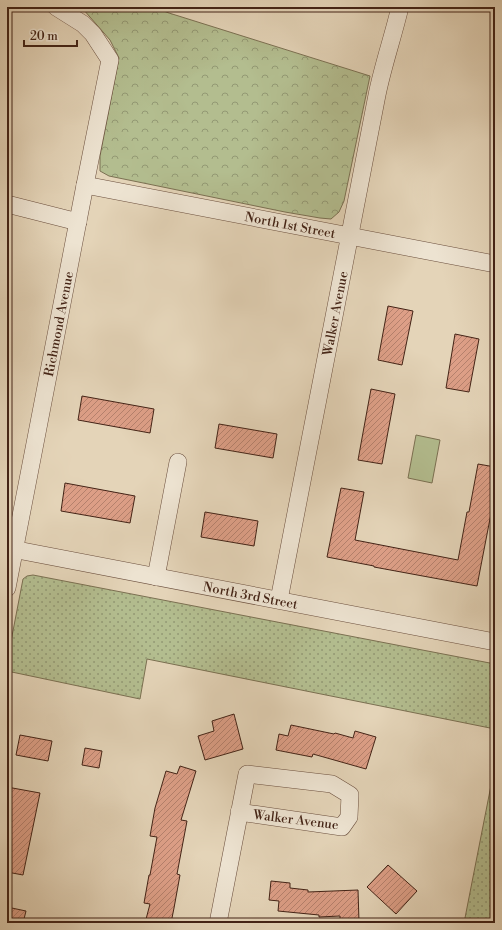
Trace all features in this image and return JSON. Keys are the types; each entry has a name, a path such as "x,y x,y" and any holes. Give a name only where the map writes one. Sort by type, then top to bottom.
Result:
{"street":[{"name":"Richmond Avenue","path":"7,588 11,548 110,60 93,34 84,24 56,7"},
{"name":"Walker Avenue","path":"279,600 378,89 400,7"},
{"name":"North 1st Street","path":"85,186 495,264"},
{"path":"7,204 78,222"},
{"path":"156,577 178,462"},
{"name":"North 3rd Street","path":"11,548 495,642"},
{"name":"Walker Avenue","path":"218,923 239,812 247,774 332,784 350,795 349,818 342,827 239,812"}],"green space":[{"path":"78,7 153,7 370,76 344,201 339,212 331,219 285,212 109,176 100,171 100,156 119,58 110,40 83,9"},
{"path":"416,435 440,440 432,483 408,478"},
{"path":"33,575 495,664 495,729 147,659 140,699 7,671 7,662 23,579 27,576"},
{"path":"495,765 495,923 464,923"}],"building":[{"path":"388,306 413,311 402,365 378,360"},
{"path":"455,334 479,339 469,392 446,388"},
{"path":"371,389 395,394 382,464 358,460"},
{"path":"82,396 154,409 150,433 78,420"},
{"path":"219,424 277,434 273,458 215,448"},
{"path":"478,464 495,467 495,493 477,586 327,557 341,488 364,492 355,540 458,560"},
{"path":"65,483 135,496 130,523 61,511"},
{"path":"205,512 258,521 254,546 201,537"},
{"path":"234,714 243,749 205,760 198,736 214,731 212,721"},
{"path":"291,725 353,738 355,731 376,737 366,769 313,754 312,757 276,750 279,734 288,736"},
{"path":"20,735 52,741 48,761 16,755"},
{"path":"85,748 102,751 99,768 82,765"},
{"path":"180,766 196,771 181,820 187,821 177,874 180,875 171,923 145,923 150,904 144,903 157,837 150,836 155,808 166,771 177,774"},
{"path":"7,787 40,793 23,875 7,872"},
{"path":"388,865 417,891 396,914 367,887"},
{"path":"271,881 290,883 290,888 308,890 308,892 358,890 359,922 340,922 340,916 319,917 319,915 278,911 279,901 269,900"},
{"path":"7,907 26,911 23,923 7,923"}]}
